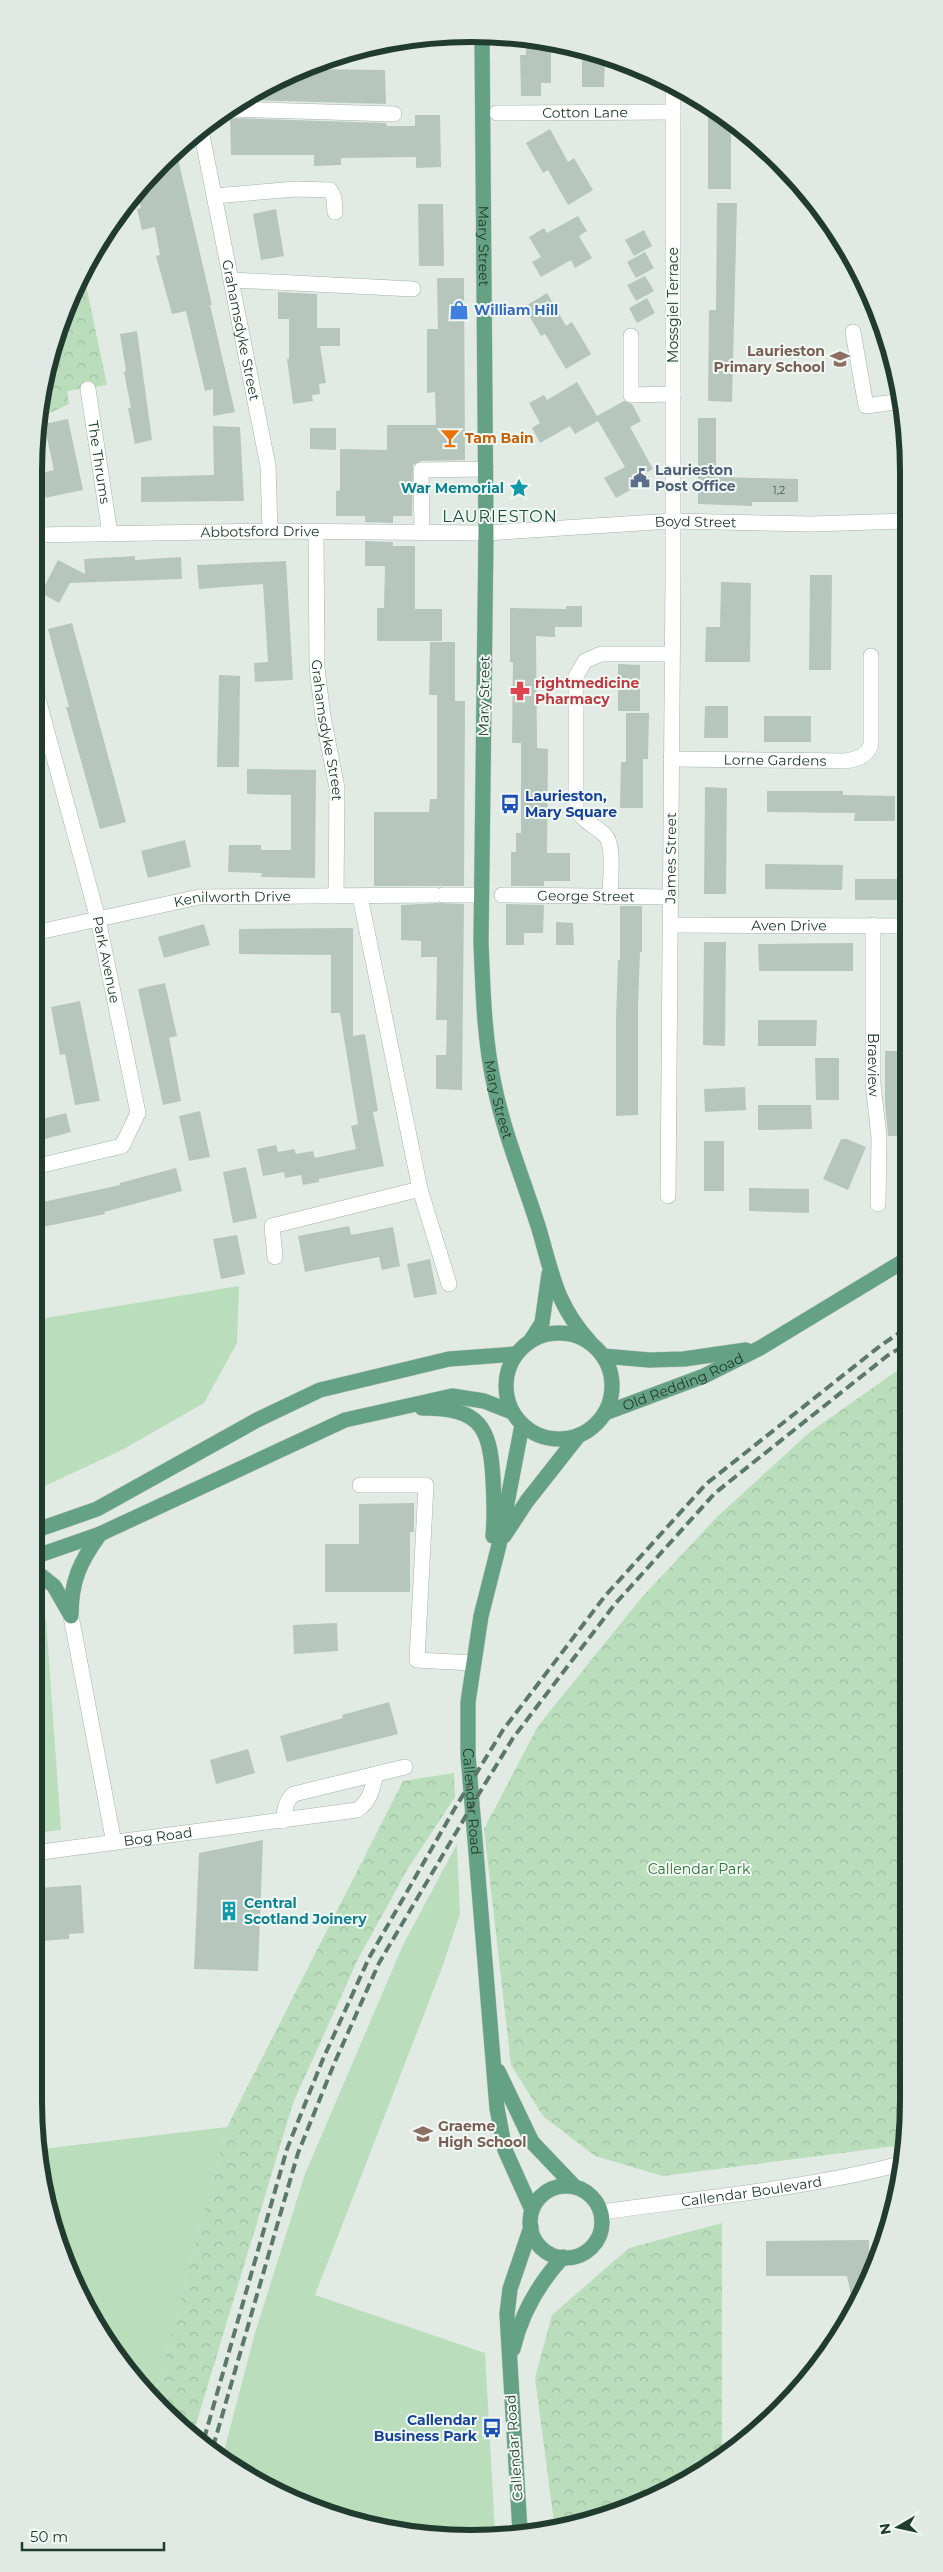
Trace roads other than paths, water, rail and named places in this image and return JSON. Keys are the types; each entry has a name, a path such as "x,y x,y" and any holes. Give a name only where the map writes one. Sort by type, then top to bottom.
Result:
{"main road":[{"name":"Mary Street","path":"483,42 490,113 481,895 484,1007 494,1082 516,1166 560,1300 572,1322 590,1342"},
{"name":"Old Redding Road","path":"605,1414 704,1376 760,1348 900,1264"},
{"name":"Mary Street","path":"531,1340 542,1323 550,1270"},
{"path":"563,1332 576,1335 590,1342 603,1356 611,1372 613,1386 605,1414 594,1427 566,1439 548,1438 532,1432 522,1425 512,1412 506,1396 505,1383 508,1369 516,1354 531,1340 548,1333 563,1332"},
{"name":"Old Redding Road","path":"603,1356 649,1360 684,1359 760,1348"},
{"path":"42,1528 97,1509 257,1420 320,1390 449,1359 516,1354"},
{"path":"42,1554 100,1534 318,1431 369,1413 452,1396 484,1400 512,1412"},
{"path":"369,1413 392,1409 440,1408 457,1411 468,1416 478,1424 489,1438 493,1491 491,1575"},
{"name":"Callendar Road","path":"522,1425 499,1545 481,1616 472,1663 468,1702 468,1755 497,2108 506,2150 532,2210"},
{"name":"Callendar Road","path":"499,1545 527,1501 579,1435"},
{"path":"71,1616 71,1594 76,1575 83,1557 100,1534"},
{"path":"42,1576 54,1586 71,1616"},
{"name":"Callendar Road","path":"493,2061 532,2142 574,2186"},
{"path":"574,2186 591,2195 601,2212 601,2232 590,2248 573,2257 563,2258 551,2254 542,2248 531,2227 532,2210 544,2193 553,2188 574,2186"},
{"name":"Callendar Road","path":"520,2527 507,2314 510,2288 531,2227"},
{"name":"Callendar Road","path":"509,2365 516,2338 533,2298 543,2281 563,2258"}],"street":[{"name":"Mossgiel Terrace","path":"672,521 673,93"},
{"path":"242,109 394,114"},
{"name":"Cotton Lane","path":"490,113 673,112"},
{"name":"Grahamsdyke Street","path":"202,137 268,466 270,531"},
{"path":"214,196 296,189 330,190 334,198 335,212"},
{"path":"232,280 413,289"},
{"path":"853,332 866,406 895,402"},
{"path":"631,336 632,395 673,394"},
{"name":"The Thrums","path":"88,389 110,534"},
{"path":"422,533 421,470 486,469"},
{"name":"Boyd Street","path":"486,533 672,521 811,524 900,521"},
{"name":"James Street","path":"668,1196 672,521"},
{"name":"Abbotsford Drive","path":"42,535 270,531 486,533"},
{"name":"Grahamsdyke Street","path":"316,532 317,668 323,717 337,788 336,896"},
{"path":"610,897 610,844 606,836 584,821 576,809 576,676 585,662 601,654 671,654"},
{"name":"Lorne Gardens","path":"672,759 845,761 857,759 868,752 871,745 871,656"},
{"name":"Park Avenue","path":"42,713 98,919 138,1112 122,1146 42,1165"},
{"name":"Kenilworth Drive","path":"42,931 199,897 481,895"},
{"name":"George Street","path":"502,895 670,897"},
{"path":"360,897 420,1189 449,1284"},
{"name":"Aven Drive","path":"670,924 900,926"},
{"name":"Braeview","path":"873,926 873,1084 879,1137 878,1204"},
{"path":"275,1257 272,1226 420,1189"},
{"path":"360,1485 426,1486 417,1660 472,1663"},
{"path":"71,1616 114,1843"},
{"path":"283,1821 288,1798 294,1794 405,1767"},
{"name":"Bog Road","path":"42,1852 356,1810 364,1806 369,1798 376,1774"},
{"name":"Callendar Boulevard","path":"601,2212 802,2185 853,2176 895,2165"}],"railway":[{"path":"205,2436 287,2149 323,2059 369,1958 455,1808 503,1730 605,1596 706,1484 880,1346 900,1332"},
{"path":"214,2444 298,2153 334,2064 379,1963 513,1738 615,1604 715,1493 887,1356 900,1348"}],"place":[{"name":"William Hill","path":"459,310"},
{"name":"Laurieston Primary School","path":"840,359"},
{"name":"Tam Bain","path":"450,438"},
{"name":"Laurieston Post Office","path":"640,478"},
{"name":"War Memorial","path":"519,488"},
{"name":"rightmedicine Pharmacy","path":"520,691"},
{"name":"Laurieston, Mary Square","path":"510,804"},
{"name":"Central Scotland Joinery","path":"229,1911"},
{"name":"Graeme High School","path":"423,2134"},
{"name":"Callendar Business Park","path":"492,2428"}],"district":[{"name":"LAURIESTON","path":"500,516"}],"park label":[{"name":"Callendar Park","path":"699,1869"}]}
